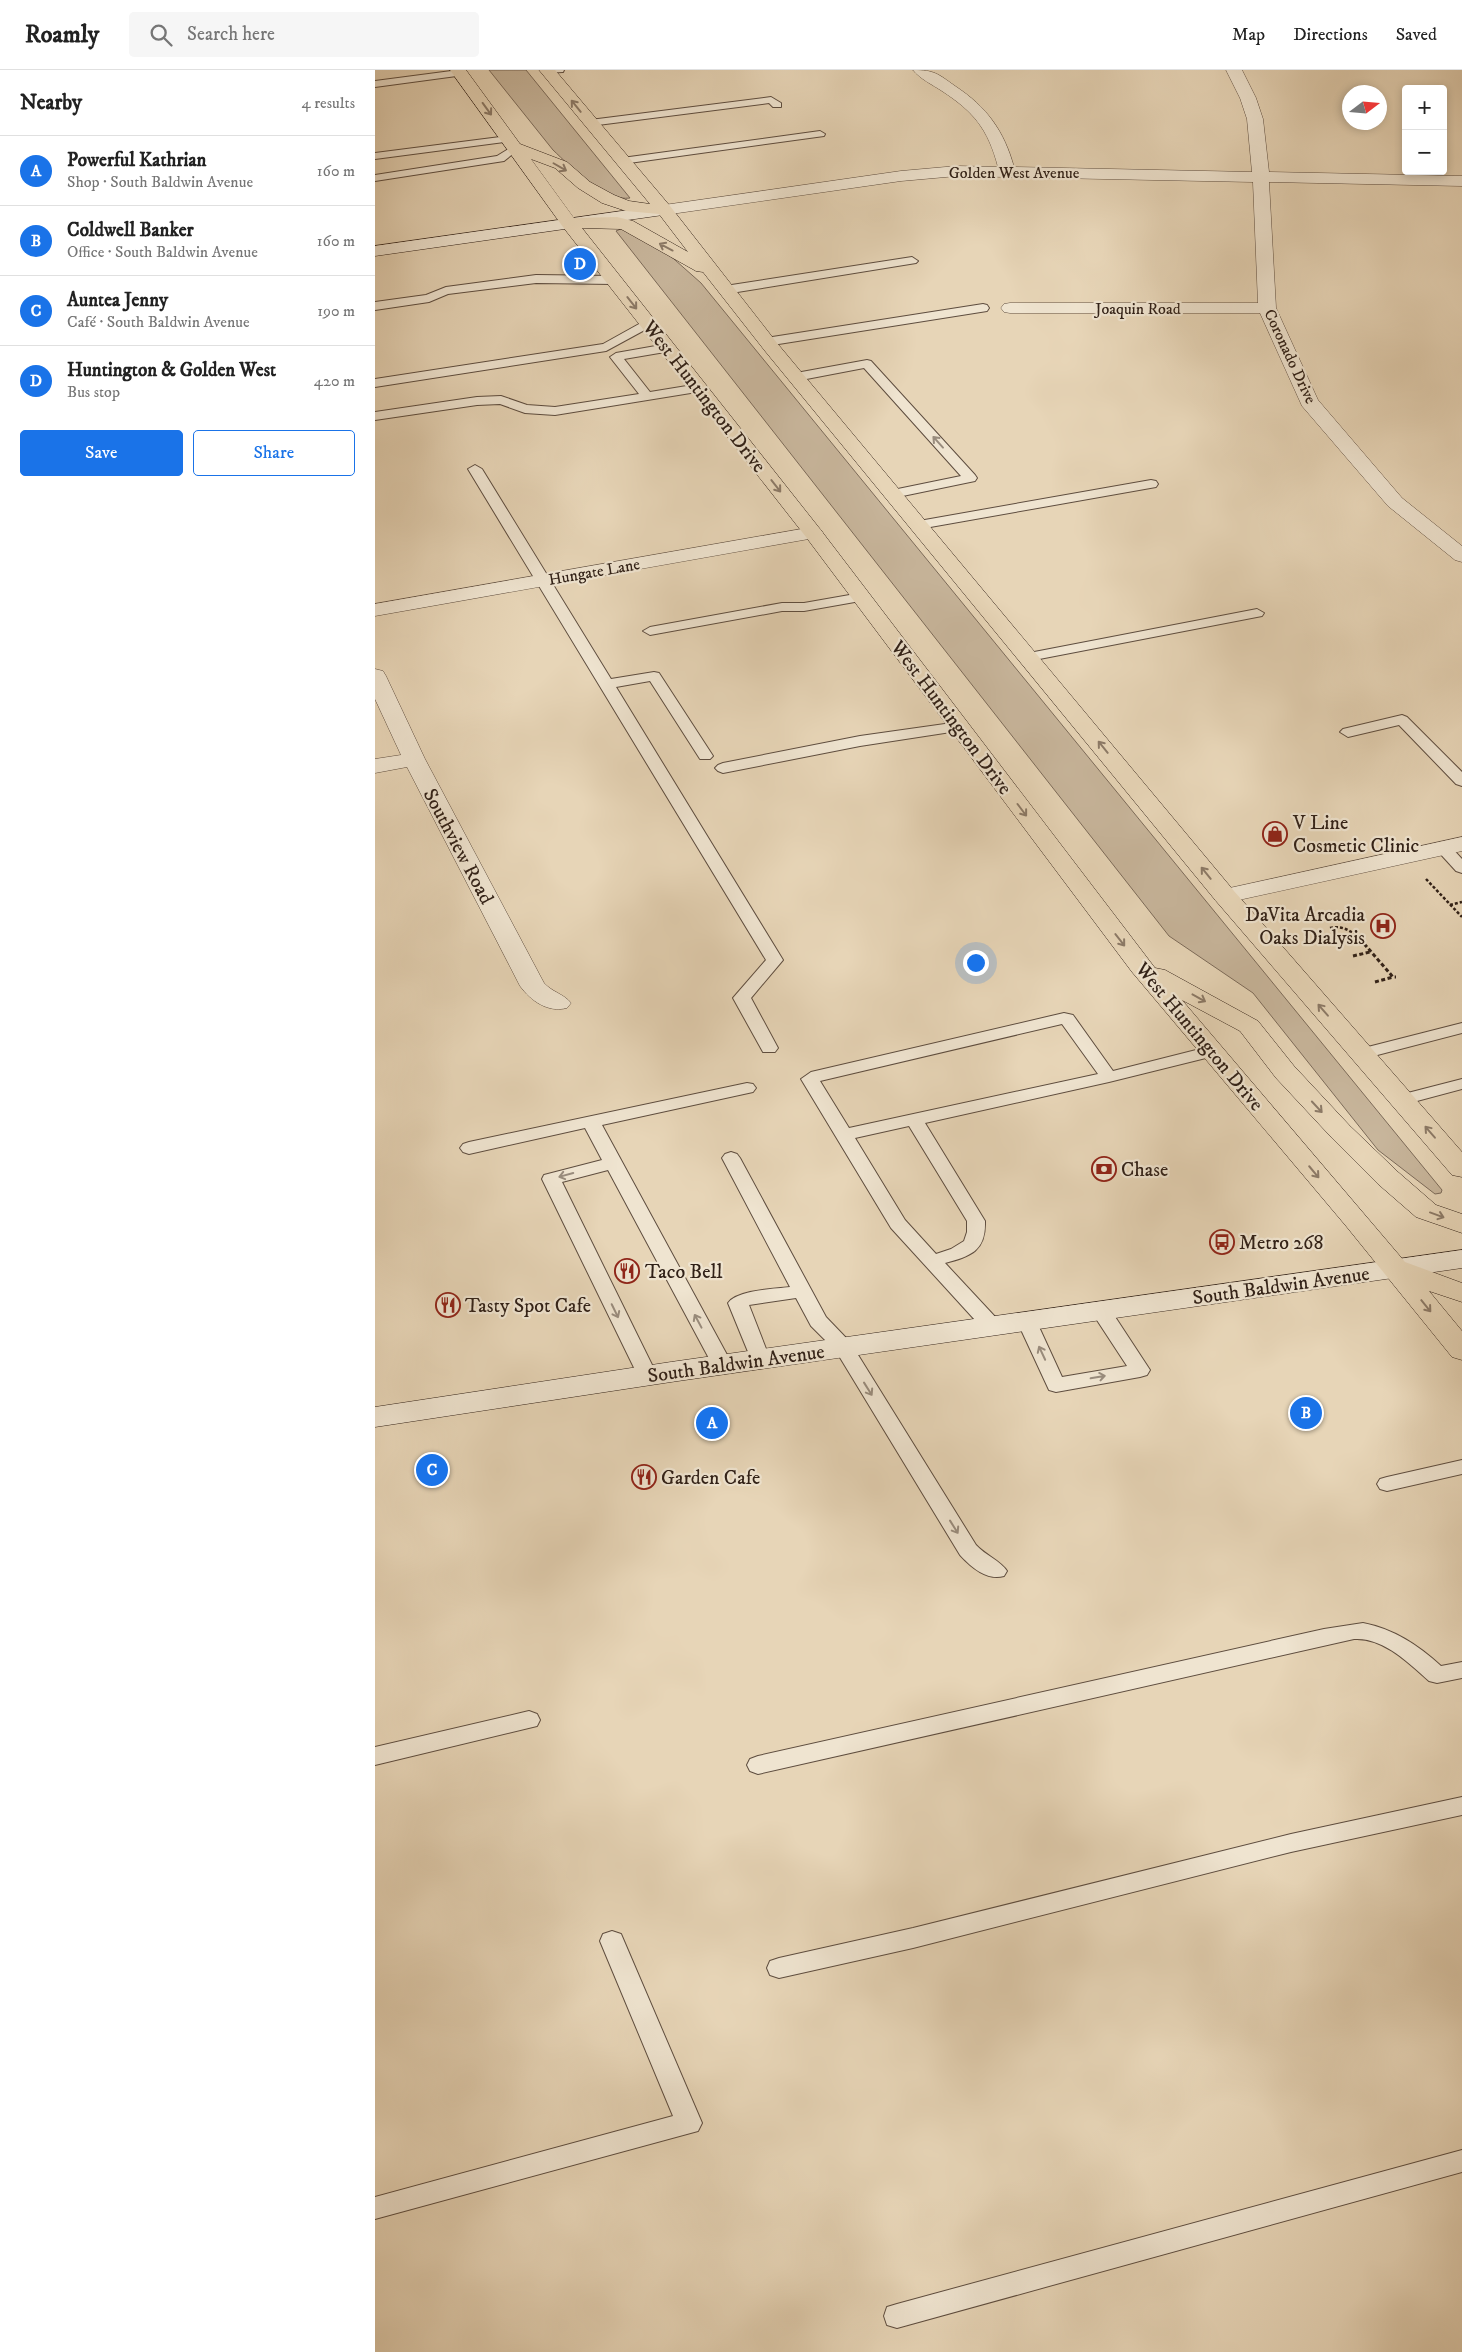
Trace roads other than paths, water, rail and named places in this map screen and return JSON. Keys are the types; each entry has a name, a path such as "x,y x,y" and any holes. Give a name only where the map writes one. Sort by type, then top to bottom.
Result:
{"main road":[{"path":"551,70 590,124 664,210 709,271 766,342 1029,656 1225,896 1462,1169"},
{"name":"West Huntington Drive","path":"459,72 569,223 813,532 1141,967 1462,1350"},
{"path":"511,143 561,165 584,185 608,199 626,206 664,210"},
{"path":"569,223 617,222 627,225 709,271"},
{"path":"1141,967 1249,1026 1285,1072 1341,1132 1388,1178 1426,1212 1462,1224"},
{"path":"1395,1268 1462,1292"}],"street":[{"path":"921,70 965,99 993,127 1003,151 1007,170"},
{"name":"Coronado Drive","path":"1233,70 1248,98 1255,119 1261,176 1267,308 1309,402 1395,502 1462,556"},
{"name":"Golden West Avenue","path":"375,251 901,176 957,171 1007,170 1462,181"},
{"name":"Joaquin Road","path":"1010,308 1267,308"},
{"name":"Hungate Lane","path":"375,610 813,532"},
{"name":"Southview Road","path":"375,676 414,759 533,986 542,996 558,1003"},
{"path":"375,766 414,759"},
{"path":"1225,896 1453,846"},
{"name":"South Baldwin Avenue","path":"375,1417 722,1364 1462,1259"}],"lane":[{"path":"375,84 459,72"},
{"path":"590,124 771,100 777,106"},
{"path":"622,161 820,134"},
{"path":"375,156 511,143"},
{"path":"375,178 500,159 511,143"},
{"path":"725,290 912,261"},
{"path":"375,306 429,298 446,291 536,279 614,280"},
{"path":"766,342 983,308"},
{"path":"375,383 606,347 648,323"},
{"path":"647,396 616,357 667,348"},
{"path":"796,377 867,364 970,478"},
{"path":"375,416 477,401 501,400 525,409 555,411 699,388"},
{"path":"475,469 775,960 742,998 769,1048"},
{"path":"893,494 970,478"},
{"path":"919,525 1151,484"},
{"path":"650,631 782,607 804,607 861,597"},
{"path":"1029,656 1257,613"},
{"path":"607,684 653,676 705,756"},
{"path":"1348,732 1402,720 1462,781"},
{"path":"723,768 860,740 959,727"},
{"path":"1453,846 1462,868"},
{"path":"992,1326 898,1224 810,1079 1061,1018 1067,1018 1109,1077"},
{"path":"1362,1054 1462,1028"},
{"path":"844,1136 1109,1077 1212,1051"},
{"path":"1402,1100 1462,1084"},
{"path":"469,1148 747,1088"},
{"path":"914,1120 976,1221 977,1232 975,1242 964,1251 932,1261"},
{"path":"591,1122 722,1364"},
{"path":"731,1158 818,1321 843,1347 968,1550 977,1560 996,1572"},
{"path":"613,1163 551,1179 647,1376"},
{"path":"760,1359 738,1304 743,1300 802,1291"},
{"path":"1027,1321 1056,1385 1140,1370 1100,1311"},
{"path":"1387,1484 1462,1466"},
{"path":"758,1766 1324,1637 1363,1631 1393,1641 1416,1656 1437,1675 1462,1670"},
{"path":"375,1756 529,1720"},
{"path":"779,1968 913,1938 1291,1843 1462,1806"},
{"path":"375,2208 689,2123 612,1941"},
{"path":"897,2316 1462,2161"}],"place":[{"name":"Huntington & Golden West","path":"580,264"},
{"name":"V Line Cosmetic Clinic","path":"1275,834"},
{"name":"DaVita Arcadia Oaks Dialysis","path":"1383,926"},
{"name":"Chase","path":"1104,1169"},
{"name":"Metro 268","path":"1222,1242"},
{"name":"Taco Bell","path":"627,1271"},
{"name":"Tasty Spot Cafe","path":"448,1305"},
{"name":"Coldwell Banker","path":"1306,1413"},
{"name":"Powerful Kathrian","path":"712,1423"},
{"name":"Auntea Jenny","path":"432,1470"},
{"name":"Garden Cafe","path":"644,1477"}]}
